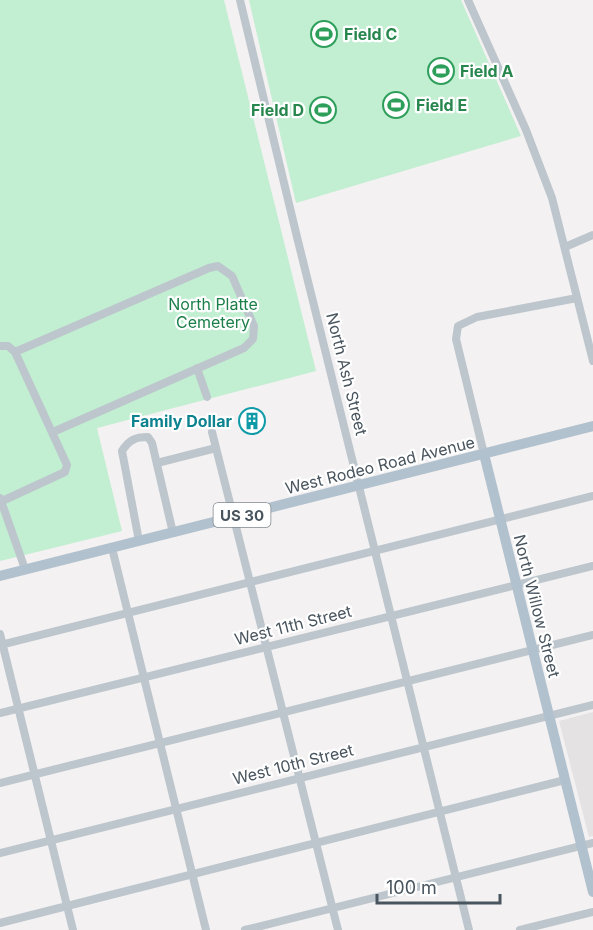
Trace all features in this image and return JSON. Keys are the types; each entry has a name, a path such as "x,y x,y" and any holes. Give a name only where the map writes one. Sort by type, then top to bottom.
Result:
{"main road":[{"name":"West Rodeo Road Avenue","path":"0,576 593,426"},
{"name":"North Willow Street","path":"484,454 565,780 587,845 593,892"}],"street":[{"name":"North Ash Street","path":"240,0 470,930"},
{"path":"468,0 526,130 549,188 593,361"},
{"path":"565,247 593,235"},
{"path":"15,352 209,268 218,266 232,276 254,326 253,339 244,348 53,432"},
{"name":"North Willow Street","path":"484,454 456,339 458,326 477,317 577,298"},
{"path":"0,346 8,346 15,352 67,465 65,472 0,500 25,569"},
{"path":"197,368 207,397"},
{"path":"213,432 338,930"},
{"path":"139,541 122,451 128,442 137,437 148,437 153,443 172,532"},
{"path":"157,463 216,448"},
{"path":"1,644 593,496"},
{"path":"112,548 206,930"},
{"name":"West 11th Street","path":"0,713 593,566"},
{"path":"0,634 73,930"},
{"path":"0,783 593,635"},
{"name":"West 10th Street","path":"0,853 593,705"},
{"path":"0,923 565,780"},
{"path":"245,930 587,845"},
{"path":"520,930 593,912"}],"shaded area":[{"path":"593,712 593,836 589,837 559,721"}],"green space":[{"name":"North Platte Cemetery","path":"0,0 224,0 316,371 97,428 122,531 0,561"},
{"path":"249,0 461,0 521,136 296,203"}],"place":[{"name":"Field C","path":"324,34"},
{"name":"Field A","path":"441,71"},
{"name":"Field E","path":"396,105"},
{"name":"Field D","path":"323,110"},
{"name":"Family Dollar","path":"252,421"}]}
